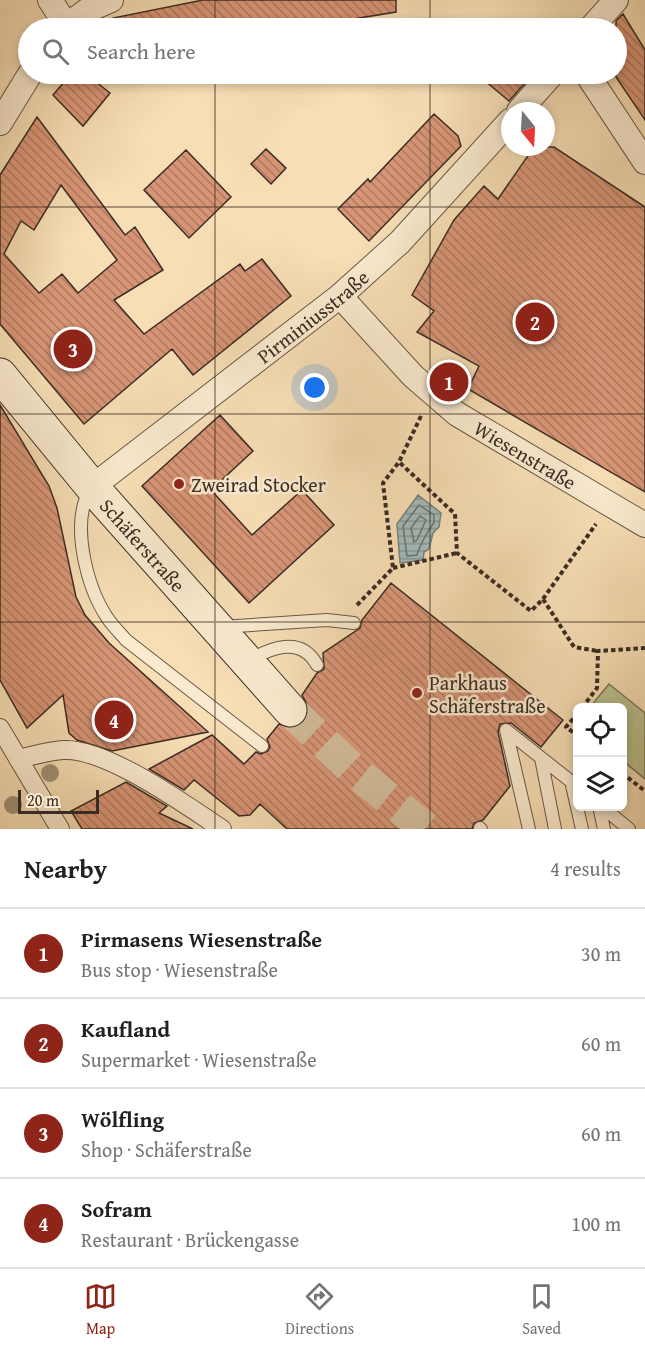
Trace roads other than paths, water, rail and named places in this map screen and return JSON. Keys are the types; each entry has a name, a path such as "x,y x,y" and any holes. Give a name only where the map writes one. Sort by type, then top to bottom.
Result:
{"main road":[{"name":"Schäferstraße","path":"0,375 92,487 220,627 290,710"}],"street":[{"path":"50,0 59,18"},
{"path":"77,18 88,10 111,0"},
{"path":"600,18 616,0"},
{"path":"0,123 24,84"},
{"path":"527,102 543,84"},
{"path":"594,84 645,162"},
{"name":"Pirminiusstraße","path":"92,487 340,296 400,242 501,132"},
{"name":"Wiesenstraße","path":"340,296 413,376 457,414 645,525"},
{"path":"0,728 60,829"},
{"path":"18,759 64,749 104,759 157,786 222,829"}],"lane":[{"path":"92,487 84,500 81,519 82,548 95,592 108,619 126,640 262,746"},
{"path":"220,627 348,622"},
{"path":"248,661 272,647 281,646 301,650 309,655 317,665"},
{"path":"529,829 506,730 573,783"},
{"path":"541,758 555,829"},
{"path":"579,811 582,829"},
{"path":"601,811 604,829"},
{"path":"605,811 629,829"}],"water":[{"path":"418,495 441,513 439,527 433,533 429,549 424,552 423,560 400,563 397,524"}],"tunnel":[{"path":"290,710 353,770 426,829"}],"place":[{"name":"Kaufland","path":"535,322"},
{"name":"Wölfling","path":"73,349"},
{"name":"Pirmasens Wiesenstraße","path":"449,382"},
{"name":"Zweirad Stocker","path":"179,484"},
{"name":"Parkhaus Schäferstraße","path":"417,693"},
{"name":"Sofram","path":"114,720"}]}
